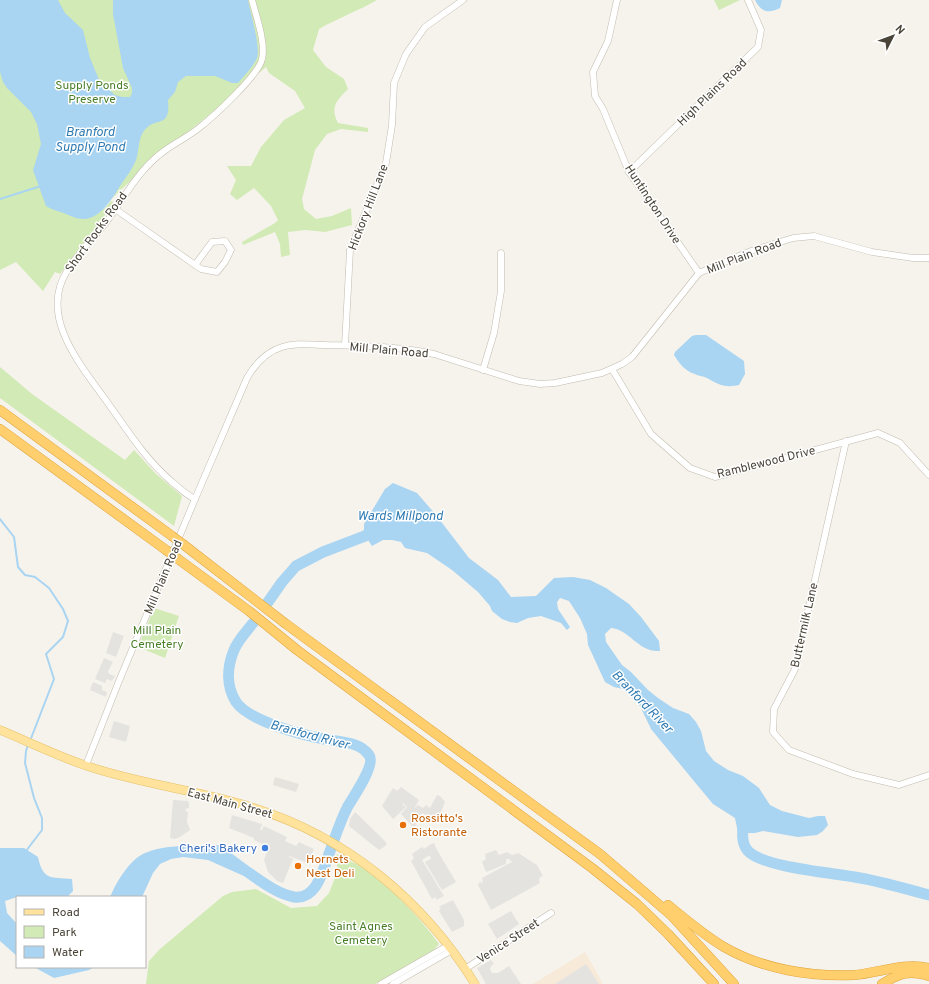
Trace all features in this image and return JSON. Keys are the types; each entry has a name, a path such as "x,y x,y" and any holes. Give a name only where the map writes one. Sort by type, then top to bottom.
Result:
{"highway":[{"path":"0,410 172,536 286,624 646,886 694,926 725,947 755,961 785,970 817,974 854,975 897,967 918,965 929,968"},
{"path":"0,428 249,611 296,650 592,868 637,904 668,934 714,984"},
{"path":"600,854 671,915 734,984"},
{"path":"882,984 898,975 917,972 929,976"}],"main road":[{"name":"East Main Street","path":"0,730 86,766 249,806 280,817 324,838 363,861 390,883 420,912 451,947 475,984"}],"street":[{"name":"Short Rocks Road","path":"195,499 166,476 141,450 81,365 67,342 60,323 58,307 63,279 73,262 148,164 206,122 248,81 261,64 263,54 262,45 252,0"},
{"name":"Hickory Hill Lane","path":"345,346 350,250 386,163 392,125 394,84 406,54 424,28 463,0"},
{"name":"Huntington Drive","path":"617,0 608,41 593,72 595,96 603,109 629,172 699,273"},
{"name":"High Plains Road","path":"629,172 758,47 761,30 748,0"},
{"path":"115,209 195,265 201,269 217,272 225,262 231,250 225,241 212,242 195,265"},
{"name":"Mill Plain Road","path":"86,766 119,681 247,378 256,365 268,354 284,346 304,344 422,351 519,382 540,384 588,377 612,369 632,357 699,273 751,251 793,238 814,236 872,252 913,258 929,258"},
{"path":"483,370 494,332 501,291 501,253"},
{"name":"Ramblewood Drive","path":"612,369 651,434 690,468 715,476 878,433 900,443 929,475"},
{"name":"Buttermilk Lane","path":"846,441 795,669 774,709 773,732 790,750 853,774 899,785 929,775"},
{"name":"Venice Street","path":"466,969 551,913"},
{"path":"381,984 451,947"},
{"path":"393,984 451,947"}],"shaded area":[{"path":"113,632 124,636 116,657 106,653"},
{"path":"104,658 113,662 108,671 109,674 115,676 112,681 107,679 105,683 95,679"},
{"path":"93,682 102,686 102,690 107,692 106,697 90,690"},
{"path":"114,721 130,726 126,742 109,737"},
{"path":"275,777 299,784 296,792 273,785"},
{"path":"401,787 419,800 415,808 418,805 423,808 426,805 430,808 437,795 440,796 445,802 437,822 422,813 420,816 421,818 414,828 401,814 407,807 403,803 402,804 406,807 393,819 382,806 393,788 397,791"},
{"path":"173,800 188,801 189,804 189,808 185,809 188,813 187,822 190,830 175,839 170,838"},
{"path":"355,812 385,841 387,844 384,847 379,850 349,826 350,819"},
{"path":"232,815 262,824 260,830 262,830 264,826 287,837 285,841 296,846 299,842 314,849 308,863 289,856 293,859 283,883 277,881 268,872 264,860 269,847 254,840 254,838 229,828"},
{"path":"434,843 456,882 442,890 425,862 431,859 430,856 422,860 444,896 436,900 436,897 432,899 411,861 414,858 412,854 422,847 424,849"},
{"path":"496,850 499,855 507,852 512,855 518,853 537,865 543,876 540,877 540,883 491,910 478,885 480,881 481,883 483,882 482,878 512,862 509,859 506,859 506,864 486,872 482,862 486,859 485,854"},
{"path":"453,900 464,920 464,926 452,932 439,911 441,907 438,907"},
{"path":"511,911 519,924 497,939 488,924"},
{"path":"585,952 603,984 533,984"},
{"path":"491,960 494,964 490,969 492,973 498,973 509,966 521,984 486,984 477,968"},
{"path":"586,964 599,984 555,984"}],"green space":[{"name":"Supply Ponds Preserve","path":"0,0 377,0 319,29 313,50 326,67 344,79 348,89 337,101 334,108 334,113 338,123 368,128 368,132 341,129 327,134 315,150 302,199 304,209 316,219 332,216 351,208 352,225 325,232 306,230 288,232 290,255 281,257 280,244 275,232 243,245 242,242 278,220 271,206 254,188 237,200 230,194 236,180 227,166 251,166 261,147 284,120 305,108 295,91 269,73 266,67 203,120 152,160 100,210 104,209 111,201 114,203 60,274 55,272 43,291 16,262 0,270"},
{"path":"714,0 740,0 719,10"},
{"path":"0,367 32,394 125,460 134,450 156,474 182,496 174,526 0,398"},
{"name":"Mill Plain Cemetery","path":"154,608 179,616 165,658 138,647"},
{"name":"Saint Agnes Cemetery","path":"337,854 364,869 404,904 439,944 433,951 375,984 146,984 149,961 160,949 223,896 232,892 256,889 291,908 317,906 329,893 338,870 335,857"}],"water":[{"name":"Branford Supply Pond","path":"0,0 58,0 65,13 83,30 90,58 100,82 115,95 122,97 130,97 132,88 123,68 113,14 113,0 248,0 258,46 257,58 251,68 238,83 232,83 215,76 186,76 178,82 175,92 168,100 167,116 161,121 152,124 142,134 134,164 109,202 95,216 83,219 46,206 33,170 41,144 37,124 31,112 7,88 3,82 0,72"},
{"path":"755,0 782,0 780,8 772,11 765,11 757,4"},
{"path":"706,335 744,361 745,374 739,385 726,386 719,384 705,377 691,373 680,364 674,355 675,352 692,336"},
{"name":"Wards Millpond","path":"393,483 417,493 469,558 498,580 511,597 536,596 554,578 573,577 590,580 606,588 629,604 659,641 660,651 653,651 646,648 623,632 611,628 605,634 606,642 622,665 658,698 673,708 689,714 701,731 706,751 714,761 728,770 743,776 759,788 770,805 782,811 809,818 825,816 828,825 817,835 798,837 763,831 755,833 738,833 735,818 713,804 651,729 640,706 623,689 614,687 605,682 588,645 587,634 580,618 569,601 560,598 557,602 558,609 570,627 567,630 561,623 541,616 528,618 517,623 510,622 502,619 492,611 490,606 478,592 452,570 427,553 405,548 401,542 392,540 383,540 372,546 364,534 364,524 385,489"},
{"path":"220,845 269,881 255,881 208,860 183,857 171,859 160,864 153,873 142,896 110,896 125,870 138,857 156,849 178,846"},
{"path":"0,848 24,848 38,857 42,870 45,874 53,877 72,879 73,891 68,896 16,896 16,897 5,901 7,913 16,923 16,955 0,941"},
{"path":"36,968 92,968 89,970 54,978"}],"waterway":[{"path":"0,199 41,186"},
{"path":"0,519 14,537 18,567 25,575 35,577 49,588 63,609 68,621 63,637 46,654 54,679 30,741"},
{"name":"Branford River","path":"268,602 282,582 296,566 323,552 365,536 377,527"},
{"name":"Branford River","path":"249,873 276,890 294,897 302,897 314,889 318,883 345,812 370,765 369,755 360,747 290,731 252,715 236,702 230,690 230,663 240,639 253,623"},
{"path":"26,851 42,830 42,818 34,798 25,763 28,745"},
{"name":"Branford River","path":"744,819 744,844 748,851 756,857 784,866 849,876 929,895"}],"place":[{"name":"Rossitto's Ristorante","path":"403,825"},
{"name":"Cheri's Bakery","path":"265,848"},
{"name":"Hornets Nest Deli","path":"298,866"}]}
